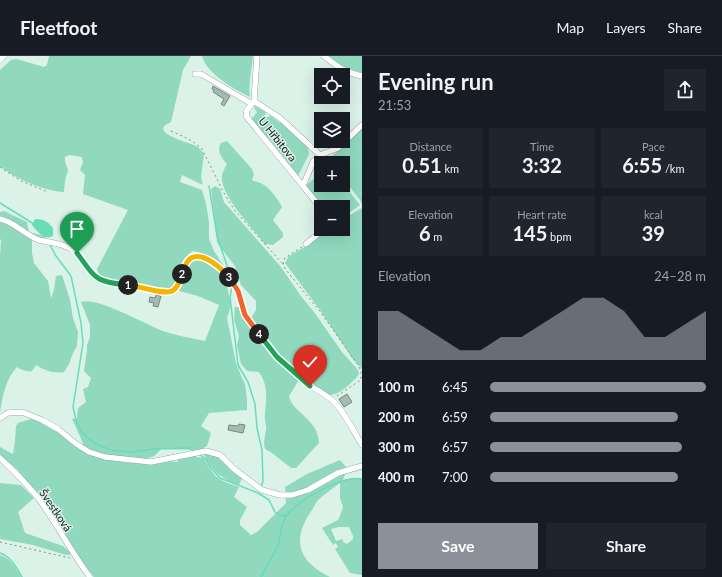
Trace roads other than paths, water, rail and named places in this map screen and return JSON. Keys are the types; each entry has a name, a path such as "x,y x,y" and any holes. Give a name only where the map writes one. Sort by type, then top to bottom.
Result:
{"street":[{"path":"0,60 4,56"},
{"name":"U Hřbitova","path":"258,56 253,102 247,110 246,116 314,200"},
{"path":"324,56 337,67 362,76"},
{"name":"U Hřbitova","path":"195,74 201,74 280,118 320,155 313,162 303,186"},
{"path":"320,155 338,148 362,125"},
{"path":"0,220 8,221 27,235 72,249 91,274 105,282 165,292 172,291 178,285 186,264 190,258 196,256 203,257 215,264 235,284 245,315 277,357 310,386 332,400 339,408 362,445"},
{"path":"306,244 316,236"},
{"path":"0,418 8,413 22,412 42,420 58,429 89,452 105,457 151,462 206,452 220,455 234,469 262,490 280,495 292,495 308,490 338,473 362,466"},
{"name":"Švestková","path":"0,458 18,475 39,499 90,577"}],"waterway":[{"path":"209,186 217,236 231,277"},
{"path":"0,203 34,224"},
{"path":"50,245 56,256 71,276 81,323 83,343 73,407 76,420 81,431 89,439 100,446 111,450 132,452 153,449 189,448 193,451"},
{"path":"232,286 230,297 238,365 248,382 255,404 257,428 262,450 263,481 261,487"},
{"path":"200,455 206,459 210,467 220,478 258,493 269,500 275,512 281,516 287,515"},
{"path":"261,577 277,547 284,519 293,509 301,502 333,485 344,481 362,479"},
{"path":"0,553 10,560 22,577"}]}
